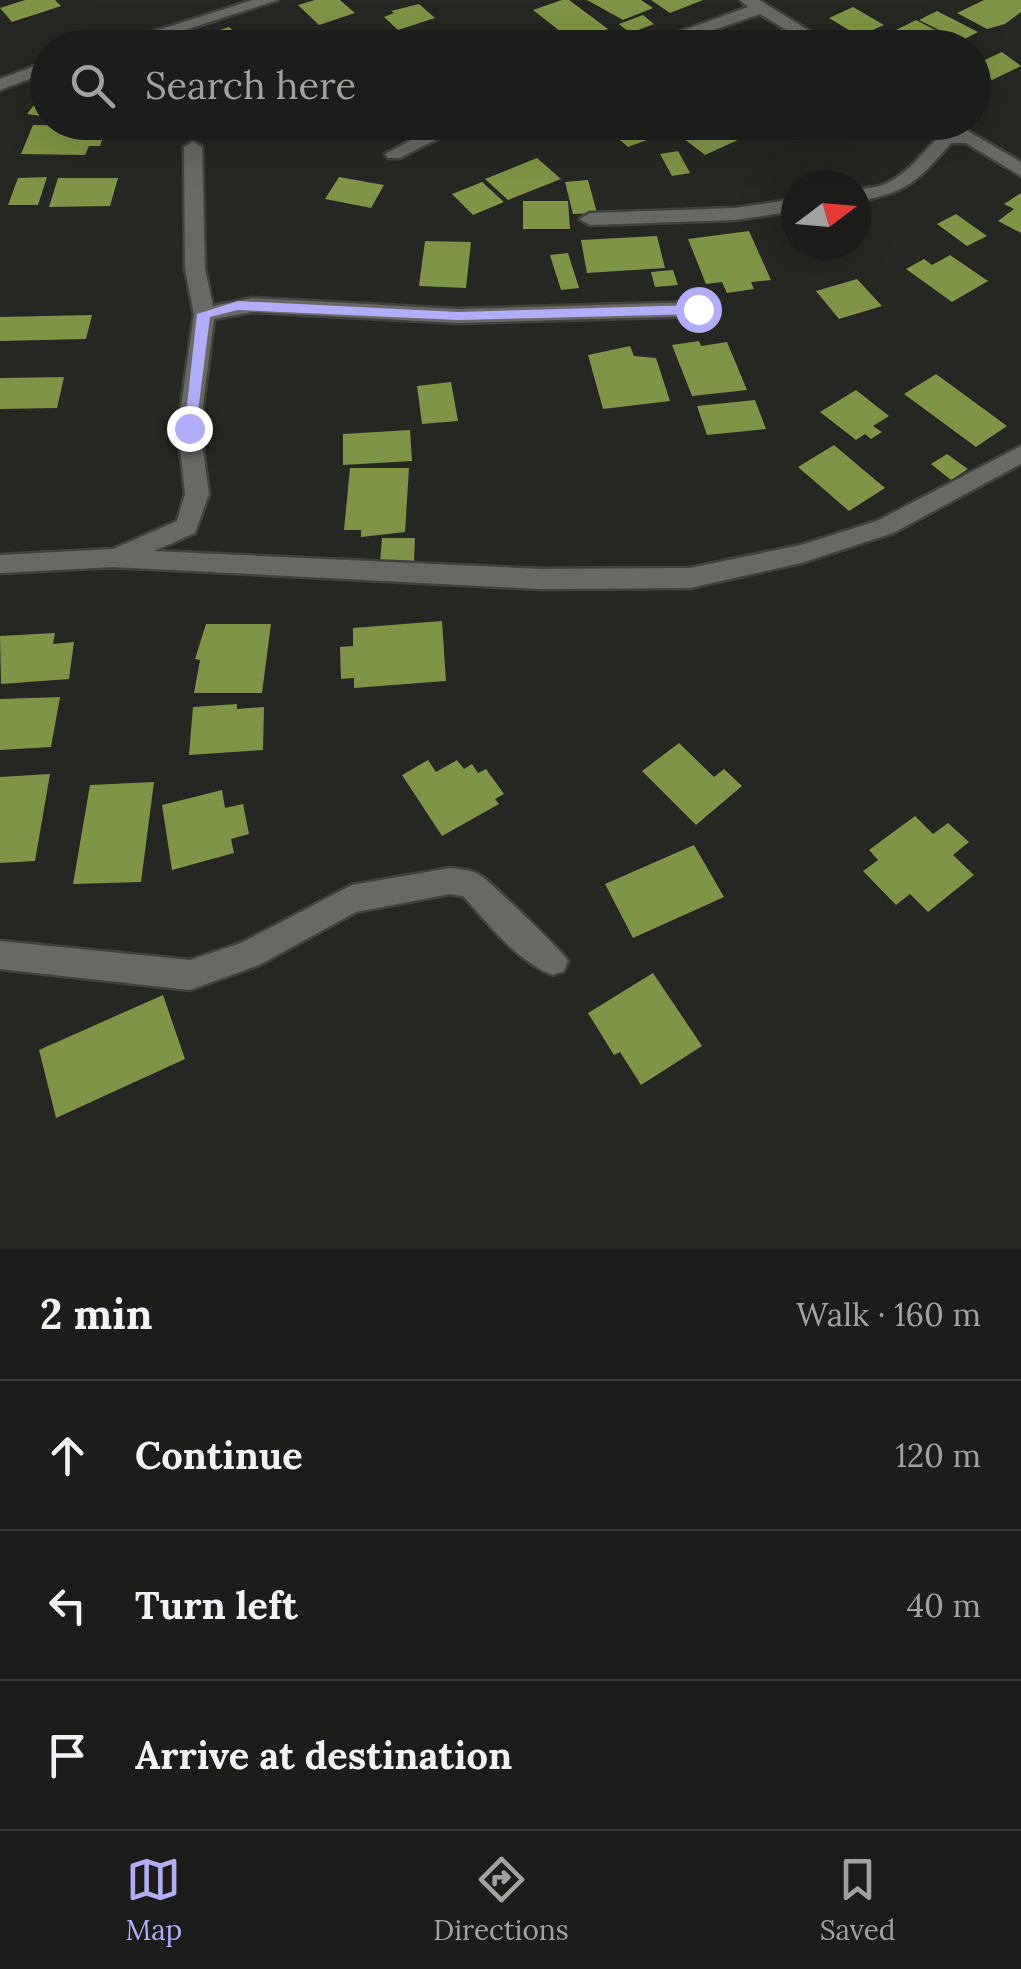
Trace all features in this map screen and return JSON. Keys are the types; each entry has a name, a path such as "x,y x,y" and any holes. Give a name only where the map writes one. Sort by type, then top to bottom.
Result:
{"street":[{"path":"170,30 270,0"},
{"path":"688,30 754,4 798,30"},
{"path":"0,85 30,73"},
{"path":"394,154 423,140"},
{"path":"871,193 891,189 915,174 944,140"},
{"path":"973,140 1021,170"},
{"path":"113,558 186,527 194,510 197,494 190,418 204,314 195,269 193,147"},
{"path":"590,219 736,214 781,207"},
{"path":"204,314 252,306 458,316 698,309"},
{"path":"0,564 113,558 541,579 690,578 802,554 884,527 1021,454"},
{"path":"0,956 190,975 248,954 352,899 450,880 470,884 526,941 554,961"}],"building":[{"path":"25,0 55,0 61,6 12,22 0,8"},
{"path":"340,0 355,13 319,25 298,5"},
{"path":"569,0 608,29 559,30 533,10"},
{"path":"587,0 641,0 653,8 623,20"},
{"path":"651,0 703,0 670,13"},
{"path":"984,0 1021,0 1021,12 1005,24 987,29 957,13"},
{"path":"419,4 435,18 398,30 384,17 394,13 391,11"},
{"path":"853,7 884,25 873,30 849,30 829,18"},
{"path":"937,11 974,30 939,30 919,20"},
{"path":"643,15 654,24 626,30 619,24"},
{"path":"916,20 935,30 896,30"},
{"path":"1002,52 1021,66 992,80 991,57"},
{"path":"30,132 30,140 102,140 100,146 89,146 85,155 21,154"},
{"path":"620,140 647,140 628,147"},
{"path":"686,140 738,140 705,155"},
{"path":"678,151 690,173 672,176 660,154"},
{"path":"537,158 561,179 508,200 485,179"},
{"path":"47,177 38,205 8,205 18,178"},
{"path":"339,177 384,185 371,208 325,199"},
{"path":"58,178 118,178 110,206 49,207"},
{"path":"588,180 597,213 573,214 565,182"},
{"path":"482,182 504,202 473,215 452,194"},
{"path":"1021,193 1021,233 998,221 1014,209 1004,204"},
{"path":"523,201 568,201 570,229 523,229"},
{"path":"956,214 987,236 967,246 937,224"},
{"path":"749,231 771,280 751,282 754,289 727,293 722,282 706,284 688,239"},
{"path":"657,236 665,268 587,273 581,240"},
{"path":"425,241 471,242 466,288 419,286"},
{"path":"568,253 579,288 561,290 550,255"},
{"path":"950,255 988,281 952,302 906,269 924,259 932,265"},
{"path":"673,270 678,285 655,287 651,272"},
{"path":"857,279 882,306 839,319 816,291"},
{"path":"92,315 86,339 0,341 0,317"},
{"path":"699,341 701,346 727,342 747,390 692,396 672,345"},
{"path":"630,346 634,356 656,358 670,401 603,409 588,355"},
{"path":"936,374 1007,426 976,447 904,394"},
{"path":"64,377 57,408 0,409 0,378"},
{"path":"451,382 458,421 422,424 417,386"},
{"path":"856,390 889,416 873,426 882,432 871,439 865,434 856,440 820,412"},
{"path":"755,400 766,429 707,435 697,406"},
{"path":"410,430 412,461 343,465 343,434"},
{"path":"834,445 885,488 849,511 798,467"},
{"path":"947,454 968,469 951,480 931,464"},
{"path":"350,468 409,468 405,532 361,537 361,530 344,530"},
{"path":"382,538 415,538 414,562 380,563"},
{"path":"442,621 446,681 354,688 354,678 341,679 340,647 353,646 353,628"},
{"path":"206,624 271,624 262,693 194,693 200,660 195,659"},
{"path":"55,633 53,644 74,642 69,679 1,684 0,636"},
{"path":"60,697 51,747 0,750 0,699"},
{"path":"237,704 237,709 264,707 263,750 189,755 193,707"},
{"path":"679,743 714,777 724,769 742,786 696,825 642,771"},
{"path":"428,760 436,772 457,760 464,769 472,764 478,773 486,769 504,794 495,799 499,804 442,836 402,775"},
{"path":"50,774 35,861 0,863 0,777"},
{"path":"154,782 141,882 73,884 90,785"},
{"path":"222,790 225,808 243,804 249,834 231,839 234,853 172,870 162,805"},
{"path":"915,816 933,834 948,823 969,842 953,855 974,875 928,912 910,894 896,905 863,871 878,860 869,850"},
{"path":"694,845 724,897 633,938 605,884"},
{"path":"653,973 702,1046 641,1085 620,1052 614,1055 588,1013"},
{"path":"163,995 185,1059 56,1118 39,1050"}],"route":[{"path":"189,428 204,314 238,306 458,316 698,309"}]}
